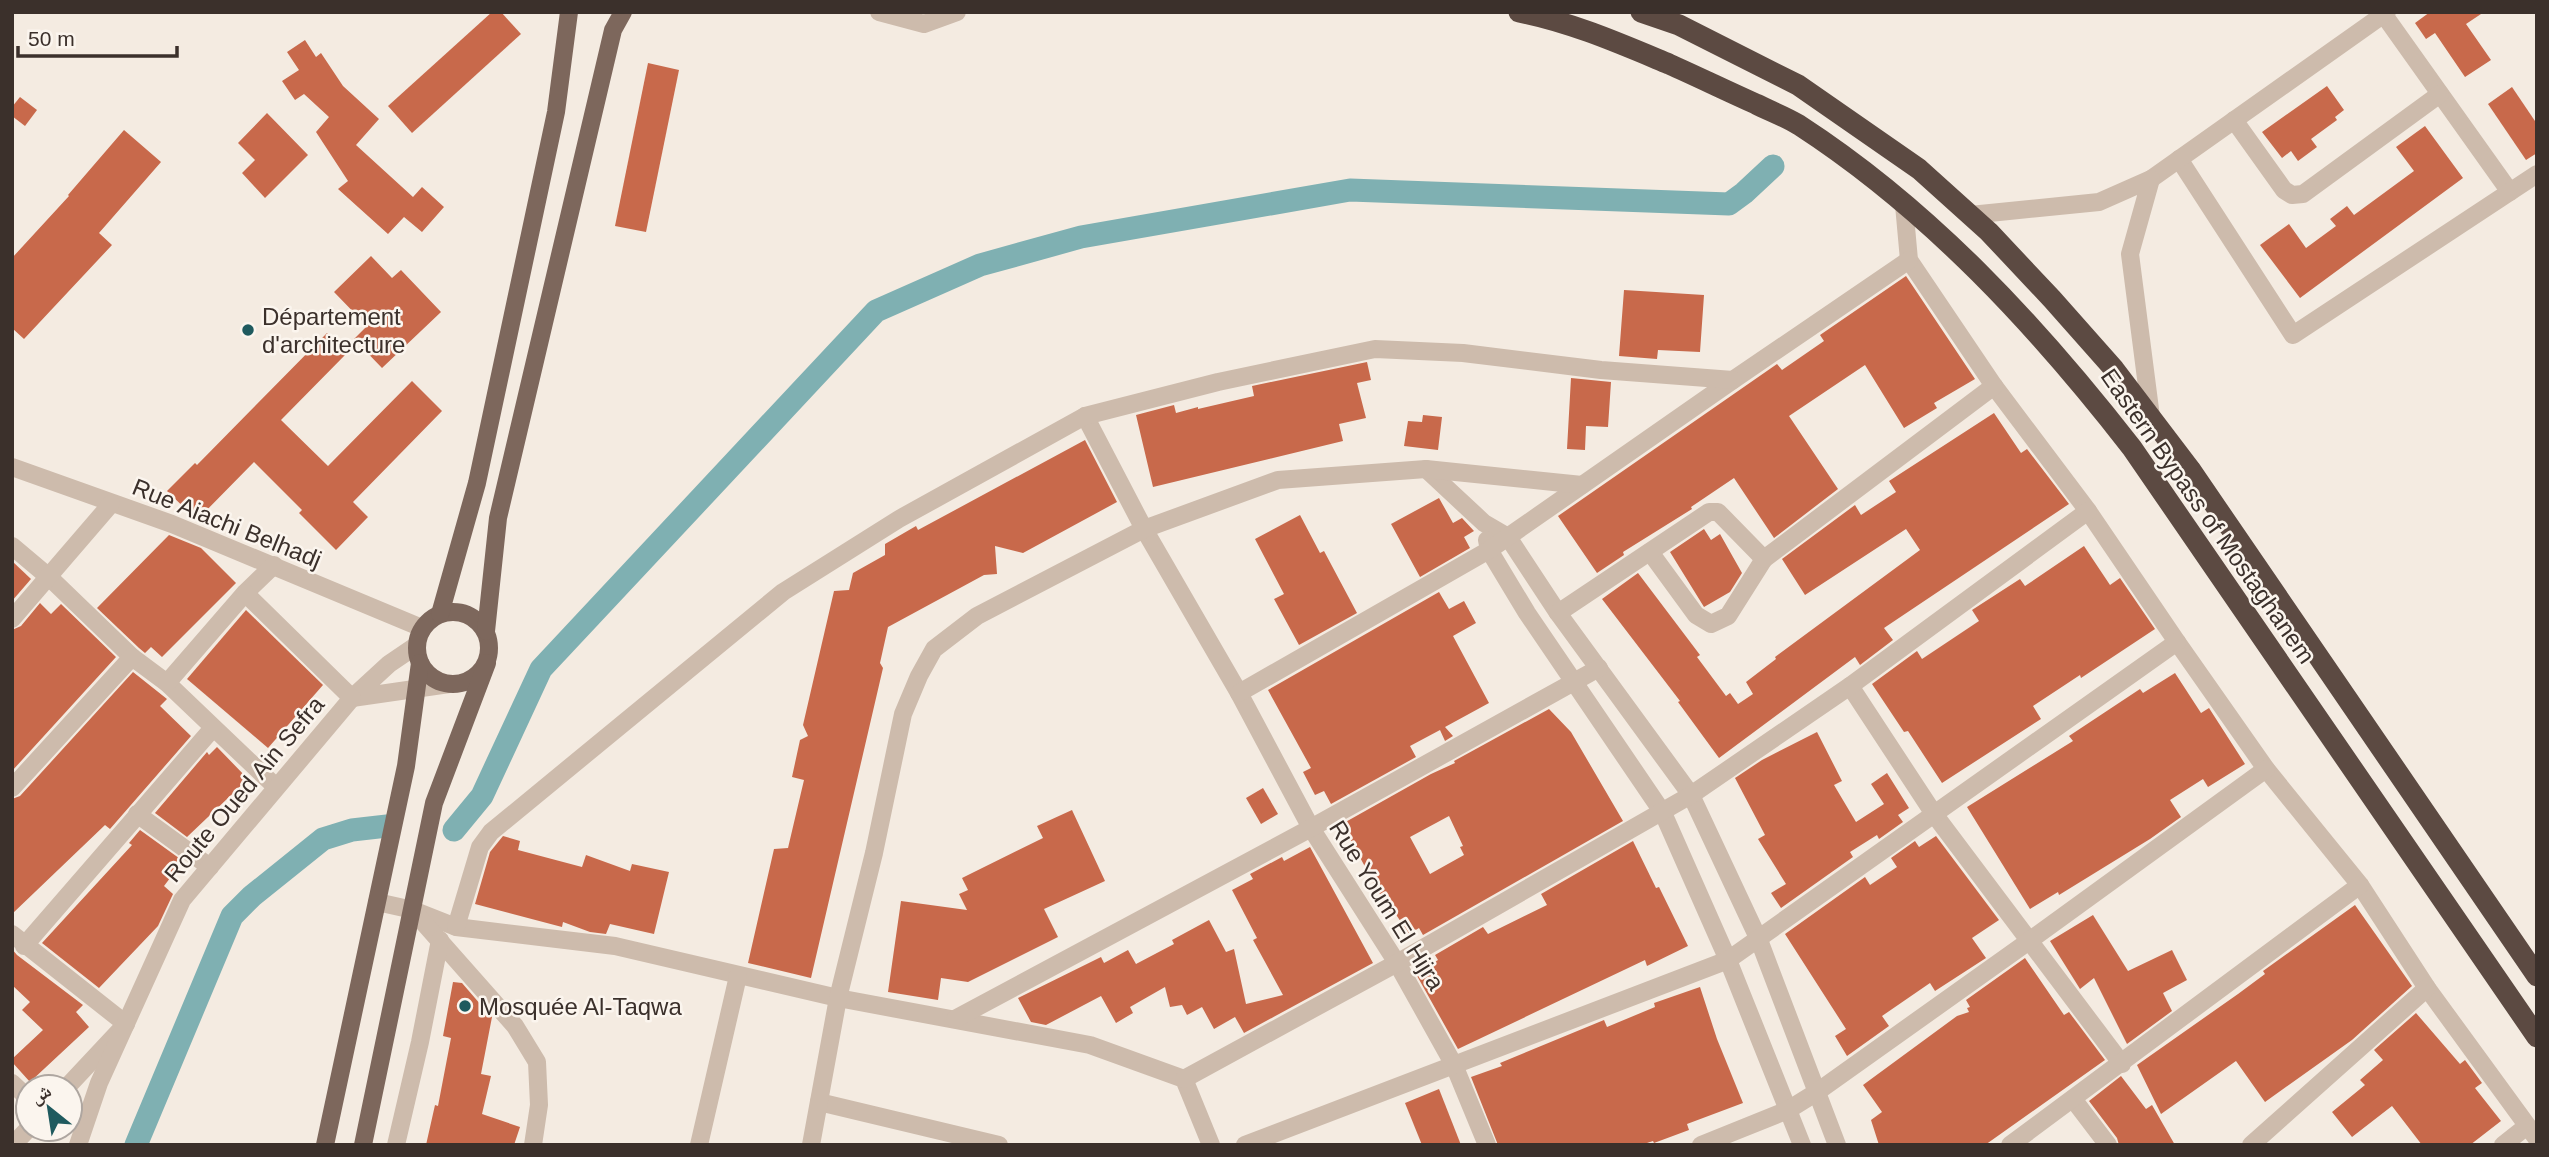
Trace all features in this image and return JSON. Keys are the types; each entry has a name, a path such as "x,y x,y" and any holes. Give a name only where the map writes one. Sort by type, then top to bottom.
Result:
{"highway":[{"name":"Eastern Bypass of Mostaghanem","path":"1519,12 1617,42 1797,124 1868,174 1967,260 2005,298 2077,377 2132,448 2537,1037"},
{"name":"Eastern Bypass of Mostaghanem","path":"1641,12 1679,26 1798,85 1919,169 1989,232 2114,369 2190,469 2534,966"}],"main road":[{"path":"440,614 483,456 556,112 569,12"},
{"path":"363,1145 434,803 486,663 489,642 486,631 498,518 613,30 623,12"},
{"path":"325,1145 406,765 417,690 420,646 430,620 451,611 471,616 486,631"},
{"path":"420,646 427,674 449,684 471,679 486,663"}],"street":[{"path":"879,12 924,24 957,12"},
{"path":"1970,215 2099,202 2151,178 2386,13 2510,192"},
{"path":"2234,120 2284,190 2292,195 2303,194 2440,94"},
{"path":"2179,159 2293,335 2537,174"},
{"path":"2151,178 2130,254 2151,418"},
{"path":"1904,205 1909,260 1994,386 2088,511 2266,769 2360,886 2427,988 2532,1132 2503,1145"},
{"path":"1239,693 1489,550 1909,260"},
{"path":"456,927 481,847 491,832 783,592 899,519 1085,416 1218,382 1375,349 1463,353 1601,370 1732,380"},
{"path":"1650,552 1696,615 1711,624 1728,616 1763,559 1994,386"},
{"name":"Rue Youm El Hijra","path":"1085,416 1144,529 1239,693 1311,828 1397,963 1454,1065 1487,1145"},
{"name":"Rue Aiachi Belhadj","path":"12,467 172,524 274,565 360,604 420,646"},
{"path":"811,1145 838,998 874,853 903,714 934,649 977,616 1144,529 1278,480 1426,469 1582,485"},
{"path":"1426,469 1484,523 1508,537 1558,612 1691,796 1759,940 1837,1145"},
{"path":"12,619 50,578 111,503"},
{"path":"1184,1079 1397,963 1691,796 1850,686 2088,511"},
{"path":"1558,612 1709,512 1718,512 1763,559"},
{"path":"1484,523 1489,550 1574,683 1663,813 1728,960 1802,1145"},
{"path":"12,546 50,578 132,657 167,683 276,787"},
{"path":"167,683 245,593 274,565"},
{"path":"245,593 352,698 449,684"},
{"path":"1245,1145 1728,960 2177,642"},
{"name":"Route Oued Ain Sefra","path":"78,1145 99,1083 182,900 352,698 389,664 420,646"},
{"path":"12,788 132,657"},
{"path":"955,1019 1311,828 1599,668"},
{"path":"1850,686 1934,814 2122,1064"},
{"path":"80,1073 126,1024 18,940 137,814 213,728"},
{"path":"1701,1145 1788,1110 1817,1091 2266,769"},
{"path":"137,814 210,867"},
{"path":"2010,1145 2360,886"},
{"path":"377,902 413,910 456,927 615,946 838,998 1090,1045 1184,1079 1211,1145"},
{"path":"413,910 515,1026 537,1062 539,1105 533,1145"},
{"path":"396,1145 440,940"},
{"path":"699,1145 738,976"},
{"path":"2251,1145 2427,988"},
{"path":"2073,1099 2108,1145"},
{"path":"819,1102 999,1145"}],"building":[{"path":"492,12 501,12 521,34 412,133 388,106"},
{"path":"2430,12 2484,12 2466,24 2491,60 2465,77 2435,33 2426,39 2415,23"},
{"path":"305,40 316,57 321,53 343,86 379,119 356,145 413,197 422,187 444,207 422,232 404,217 388,234 338,189 348,181 316,132 329,117 304,94 295,100 282,81 299,70 287,52"},
{"path":"648,63 679,70 646,232 615,226"},
{"path":"2327,86 2344,110 2335,117 2337,120 2311,139 2317,147 2298,161 2291,151 2282,158 2262,132"},
{"path":"2512,87 2537,124 2537,153 2526,160 2488,104"},
{"path":"20,97 37,110 25,126 12,116 12,107"},
{"path":"267,113 308,155 265,198 242,173 255,160 238,143"},
{"path":"2425,126 2463,178 2300,298 2260,245 2289,224 2306,248 2336,226 2330,219 2347,206 2354,215 2414,171 2396,147"},
{"path":"124,130 161,162 99,233 112,245 24,339 12,328 12,258"},
{"path":"371,256 392,278 401,270 441,312 382,368 354,339 367,326 334,292"},
{"path":"1906,276 1975,379 1934,403 1937,408 1904,428 1865,365 1789,416 1838,489 1774,538 1734,478 1691,507 1692,509 1623,552 1624,555 1597,573 1558,516 1777,364 1782,370 1824,341 1820,335"},
{"path":"1624,290 1704,295 1700,352 1658,350 1657,359 1619,356"},
{"path":"327,333 347,353 281,420 328,466 412,381 442,411 353,502 368,517 336,550 299,513 302,510 254,462 197,520 167,491 195,463 197,465"},
{"path":"1367,362 1371,380 1357,383 1366,418 1339,424 1343,441 1153,487 1136,415 1174,405 1176,413 1198,409 1254,396 1252,386"},
{"path":"1571,378 1611,382 1608,427 1586,426 1585,450 1567,449"},
{"path":"1994,413 2021,453 2027,449 2069,504 1884,628 1893,640 1860,665 1855,657 1719,758 1678,702 1680,701 1602,599 1638,573 1700,655 1697,657 1726,696 1730,693 1738,704 1753,694 1746,682 1776,659 1775,657 1920,550 1906,529 1805,595 1782,559 1855,505 1861,515 1896,492 1889,481"},
{"path":"1423,415 1442,417 1438,450 1404,446 1408,421 1422,422"},
{"path":"1085,440 1117,502 1023,553 995,546 997,574 984,575 888,627 880,663 883,668 811,978 748,963 774,849 788,848 804,780 792,777 800,740 808,736 803,725 834,591 849,590 853,573 885,555 885,544 916,526 918,530"},
{"path":"1439,498 1453,523 1462,518 1474,531 1464,537 1470,548 1420,577 1391,524"},
{"path":"1300,515 1320,553 1324,551 1357,613 1299,645 1274,599 1284,594 1255,539"},
{"path":"1704,529 1711,540 1720,534 1742,573 1730,592 1704,607 1670,552"},
{"path":"169,535 201,548 236,583 162,657 151,647 145,653 97,608"},
{"path":"2084,546 2110,585 2120,578 2155,629 2033,706 2041,719 1942,783 1908,731 1904,732 1872,684 1917,651 1922,659 1979,621 1972,610 2020,579 2025,586"},
{"path":"12,561 31,579 12,601"},
{"path":"1439,592 1449,609 1464,601 1476,623 1453,636 1489,703 1445,727 1453,736 1445,741 1440,730 1410,746 1416,757 1331,804 1324,791 1315,795 1303,772 1311,768 1268,690"},
{"path":"40,603 51,614 61,604 116,657 12,771 12,630 21,626"},
{"path":"246,610 323,685 268,748 187,679"},
{"path":"133,672 167,699 160,706 191,736 110,829 105,825 12,914 12,799 20,796"},
{"path":"2175,673 2201,713 2209,708 2245,764 2208,787 2203,779 2170,800 2181,817 2059,895 2058,892 2030,909 1967,807 2073,741 2069,736 2140,689 2143,693"},
{"path":"1549,709 1571,732 1623,821 1423,935 1419,928 1409,934 1395,913 1391,915 1342,824 1455,763 1454,761","holes":["1449,816 1463,846 1460,847 1464,855 1430,874 1410,837"]},
{"path":"1817,732 1842,781 1834,785 1856,822 1884,804 1871,784 1887,773 1909,808 1898,815 1903,822 1879,839 1877,835 1850,852 1853,857 1781,908 1771,893 1786,884 1758,839 1765,835 1735,778 1762,760"},
{"path":"217,747 248,779 187,837 155,813 207,752 209,755"},
{"path":"1263,788 1278,814 1261,824 1246,798"},
{"path":"1072,810 1105,881 1044,909 1058,937 968,982 941,978 938,1000 888,992 901,901 967,910 959,894 968,890 962,878 1043,838 1037,826"},
{"path":"140,830 183,861 164,886 173,894 158,926 99,988 42,943 132,845 129,843"},
{"path":"503,836 520,841 518,850 582,867 586,855 630,871 632,864 669,872 654,934 610,924 606,934 590,932 563,922 562,927 475,904 490,852"},
{"path":"1936,836 1999,920 1972,938 1986,958 1935,991 1930,983 1882,1016 1889,1026 1847,1056 1835,1036 1846,1029 1785,934 1865,877 1870,885 1897,867 1891,858 1915,841 1919,847"},
{"path":"1633,841 1688,946 1647,966 1645,960 1458,1049 1416,974 1438,960 1435,955 1483,927 1488,934 1547,905 1541,894"},
{"path":"1310,847 1373,963 1244,1033 1235,1017 1214,1029 1202,1007 1187,1015 1182,1005 1170,1007 1165,987 1130,1007 1133,1013 1116,1023 1101,996 1046,1025 1031,1022 1018,998 1101,957 1104,963 1128,950 1136,964 1174,944 1172,940 1209,920 1226,952 1234,949 1246,1004 1283,995 1253,940 1257,938 1232,890 1253,879 1250,874 1282,857 1284,861"},
{"path":"2355,905 2412,986 2352,1040 2265,1102 2236,1061 2161,1114 2137,1065 2238,994 2265,974 2263,971"},
{"path":"2093,915 2128,971 2172,950 2187,980 2163,993 2172,1011 2127,1044 2094,978 2080,989 2050,941"},
{"path":"12,949 83,1005 76,1012 89,1027 40,1073 22,1073 12,1062 43,1030 22,1010 30,1002 12,985"},
{"path":"2025,958 2064,1015 2069,1012 2105,1060 1985,1145 1879,1145 1871,1120 1882,1112 1863,1085 1957,1016 1969,1012 1967,1008 1970,1007 1966,1000"},
{"path":"453,982 462,983 481,1005 481,1009 486,1010 492,1017 481,1074 491,1076 482,1114 520,1127 514,1145 426,1145 435,1105 438,1106 451,1038 443,1036"},
{"path":"1700,987 1717,1039 1743,1103 1687,1124 1689,1130 1654,1143 1498,1145 1471,1077 1502,1066 1500,1063 1604,1020 1607,1027 1655,1007 1654,1003"},
{"path":"2416,1013 2460,1064 2465,1060 2482,1083 2475,1088 2501,1121 2470,1145 2422,1145 2392,1106 2352,1137 2332,1112 2365,1085 2360,1080 2383,1060 2374,1050"},
{"path":"2121,1076 2146,1109 2152,1105 2175,1145 2119,1145 2117,1138 2089,1101"},
{"path":"1439,1089 1461,1145 1422,1145 1405,1103"}],"waterway":[{"path":"454,830 482,796 541,669 876,311 980,265 1081,237 1350,190 1729,204 1773,166"},
{"path":"136,1145 232,916 252,896 323,839 352,830 387,826"}],"place":[{"name":"Département d'architecture","path":"248,330"},
{"name":"Mosquée Al-Taqwa","path":"465,1006"}]}
